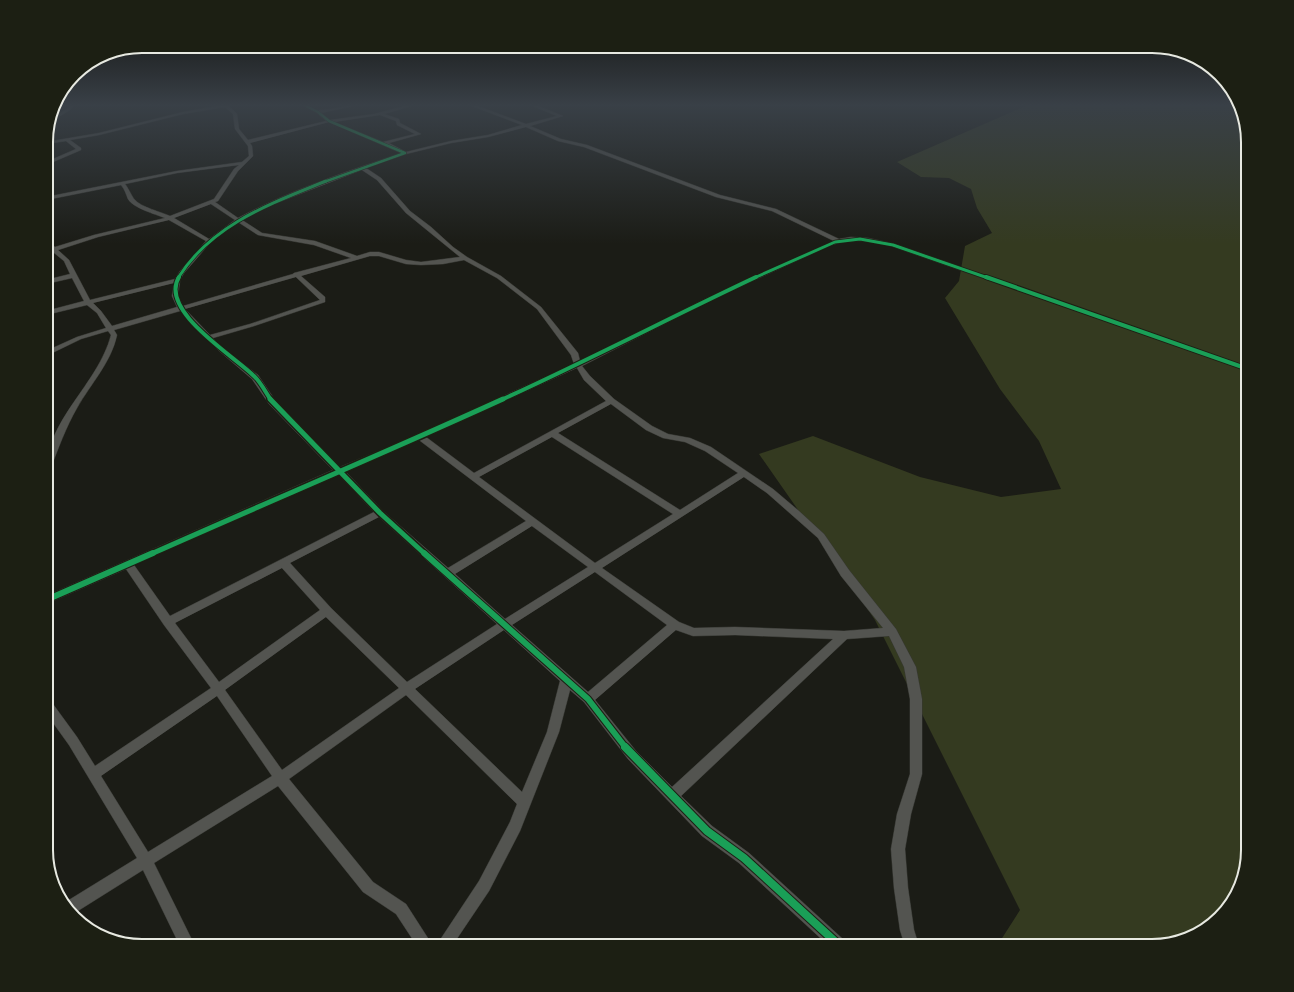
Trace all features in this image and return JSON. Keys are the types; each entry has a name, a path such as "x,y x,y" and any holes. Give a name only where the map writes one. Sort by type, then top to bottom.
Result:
{"street":[{"path":"53,161 76,151"},
{"path":"53,250 96,236 170,218 216,200 236,170 251,156 251,151"},
{"path":"401,151 405,153"},
{"path":"412,151 363,168 262,207 238,220 209,241 186,267 177,280 175,296 181,308 220,349 255,377 272,402 307,436 338,471 380,513 566,681 588,699 632,755 707,831 744,858 830,939"},
{"path":"599,151 718,196 774,210 837,240"},
{"path":"53,198 207,167 242,163"},
{"path":"363,168 379,179 408,212 429,228 451,248 465,258 499,277 539,308 575,355 578,365 586,378 611,401 649,428 666,436 687,440 708,449 770,491 821,536 845,573 892,632 910,667 916,699 916,774 904,814 898,849 906,923 910,939"},
{"path":"122,183 129,192 131,199 136,204 170,218 209,241"},
{"path":"211,202 226,214 260,234 315,243 355,258"},
{"path":"53,597 338,471 420,437 578,365 707,300 837,240 852,238 868,239 893,245 1241,367"},
{"path":"53,253 66,260 88,302 99,312 111,328 114,335 113,342 74,407 53,451"},
{"path":"53,351 79,338 111,328 296,274 377,253 418,264 446,262 465,258"},
{"path":"209,338 324,300 296,274"},
{"path":"53,280 75,275"},
{"path":"53,311 177,280"},
{"path":"474,476 611,401"},
{"path":"552,433 680,514"},
{"path":"420,437 595,568 675,625 693,632 735,631 844,635 892,632"},
{"path":"73,906 280,778 407,688 744,473"},
{"path":"168,622 380,513"},
{"path":"447,574 533,521"},
{"path":"283,562 327,611 524,802"},
{"path":"128,564 168,622 218,688 280,778 368,887 401,909 421,939"},
{"path":"93,774 327,611"},
{"path":"588,699 675,625"},
{"path":"672,796 844,635"},
{"path":"448,939 484,886 515,826 554,732 566,681"},
{"path":"53,713 73,741 146,861 185,939"}],"green space":[{"path":"922,151 1241,151 1241,850 1236,879 1226,900 1211,917 1192,930 1170,937 1152,939 1001,939 1020,910 875,620 759,454 813,436 920,477 1001,497 1061,489 1039,441 1000,389 945,298 959,281 965,246 992,233 977,208 971,189 949,178 921,177 897,162"}],"cycle path":[{"path":"401,151 405,153 331,179 262,207 238,220 209,241 182,272 177,280 175,296 181,308 220,349 255,377 272,402 380,513 588,699 632,755 707,831 744,858 832,939"},
{"path":"53,597 338,471 420,437 578,365 707,300 827,245 843,240 868,239 893,245 1241,367"}]}
